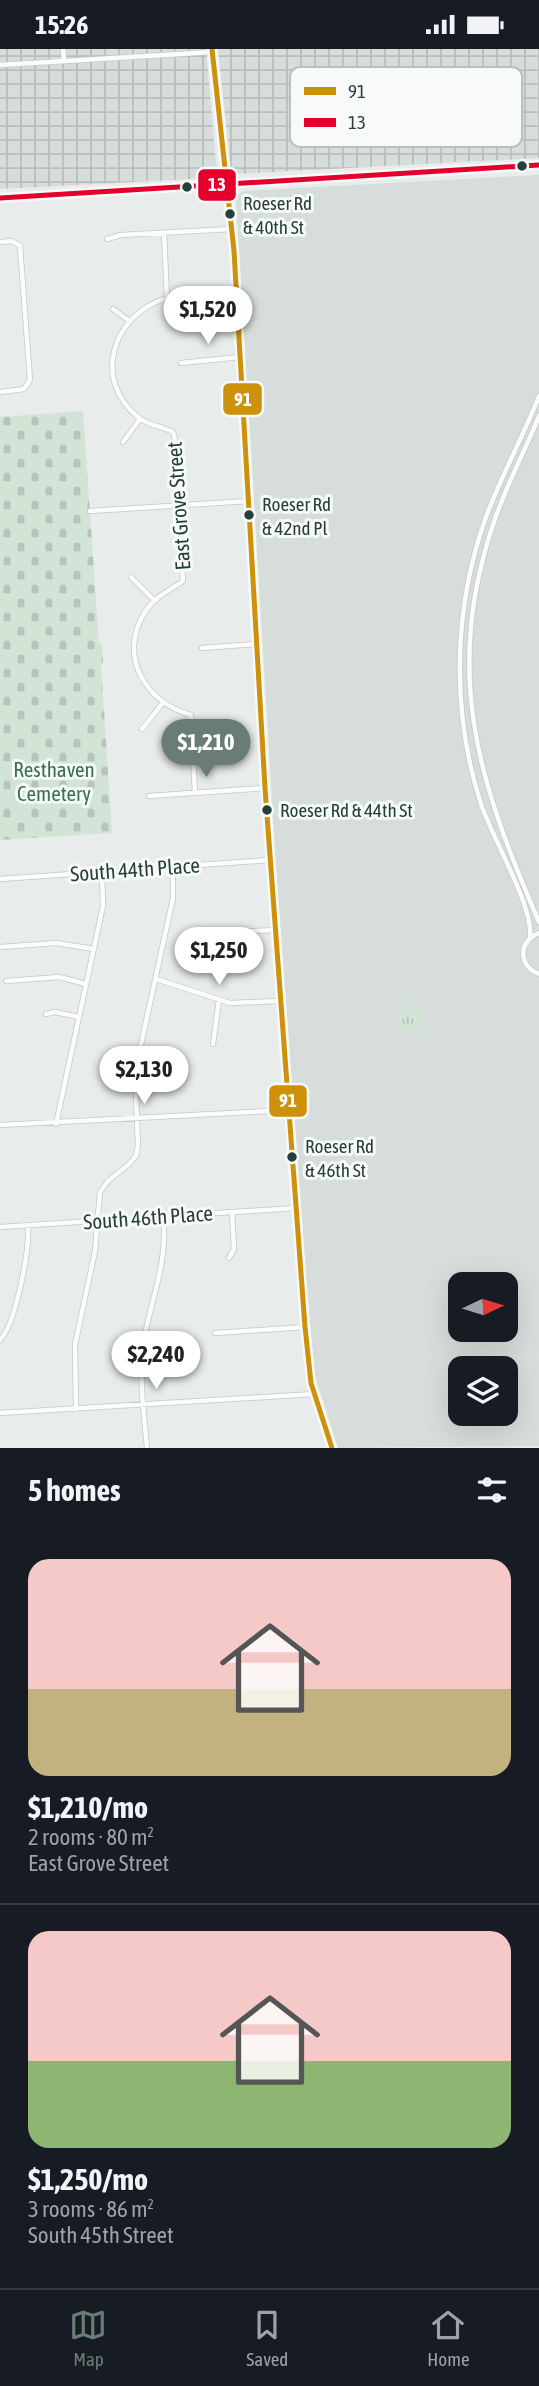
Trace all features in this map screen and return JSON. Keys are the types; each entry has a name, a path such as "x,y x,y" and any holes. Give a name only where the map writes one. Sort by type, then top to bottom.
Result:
{"main road":[{"path":"0,198 539,165"}],"street":[{"path":"64,49 64,60"},
{"path":"0,65 212,50 231,229 265,788 305,1327 314,1394 332,1448"},
{"path":"107,239 121,235 231,229"},
{"path":"140,419 126,405 115,385 112,360 118,336 128,320 150,303 167,298 164,233"},
{"path":"0,242 18,243 28,386 0,392"},
{"path":"113,309 128,320"},
{"path":"181,363 240,357"},
{"path":"530,938 529,920 494,838 473,776 462,719 460,651 464,608 476,547 487,515 539,396"},
{"path":"539,416 499,509 486,549 474,605 470,676 472,717 486,785 503,838 539,922"},
{"name":"East Grove Street","path":"123,442 140,419 173,432 183,582 154,600 144,614 135,634 134,657 140,678 162,704 191,715 195,793"},
{"path":"90,511 249,501"},
{"path":"131,577 154,600"},
{"path":"202,647 257,644"},
{"path":"142,729 162,704"},
{"path":"149,796 265,788"},
{"name":"South 44th Place","path":"0,879 270,860"},
{"path":"76,1409 75,1345 95,1251 100,1192 135,1156 135,1072 173,898 173,866"},
{"path":"56,1124 103,906 102,871"},
{"path":"236,932 275,930"},
{"path":"539,933 530,938 524,946 523,959 530,970 539,974"},
{"path":"0,947 56,943 94,949"},
{"path":"6,981 59,978 86,984"},
{"path":"156,979 219,1000 241,1004 280,1001"},
{"path":"213,1044 219,1000"},
{"path":"46,1014 55,1012 79,1017"},
{"path":"0,1125 289,1110"},
{"name":"South 46th Place","path":"0,1227 296,1208"},
{"path":"229,1258 234,1249 232,1212"},
{"path":"147,1448 141,1372 144,1342 165,1246 163,1216"},
{"path":"0,1340 9,1327 26,1250 28,1225"},
{"path":"215,1333 305,1327"},
{"path":"0,1413 314,1394"}],"shaded area":[{"path":"0,49 206,49 217,174 210,178 0,189"},
{"path":"218,49 539,49 539,158 235,174 231,169"},
{"path":"539,175 539,1446 338,1448 315,1376 275,849 236,197 243,191"}],"green space":[{"name":"Resthaven Cemetery","path":"83,411 99,643 102,644 112,833 0,840 0,417"},
{"path":"413,1004 423,1008 427,1018 423,1028 413,1032 403,1028 399,1018 403,1008"}],"transit line":[{"name":"91","path":"212,49 234,251 265,788 305,1327 311,1383 332,1448"},
{"name":"13","path":"0,198 539,165"}],"place":[{"name":"Roeser Rd & 40th St","path":"230,214"},
{"name":"Roeser Rd & 42nd Pl","path":"249,515"},
{"name":"Roeser Rd & 44th St","path":"267,810"},
{"name":"Roeser Rd & 46th St","path":"292,1157"}]}
